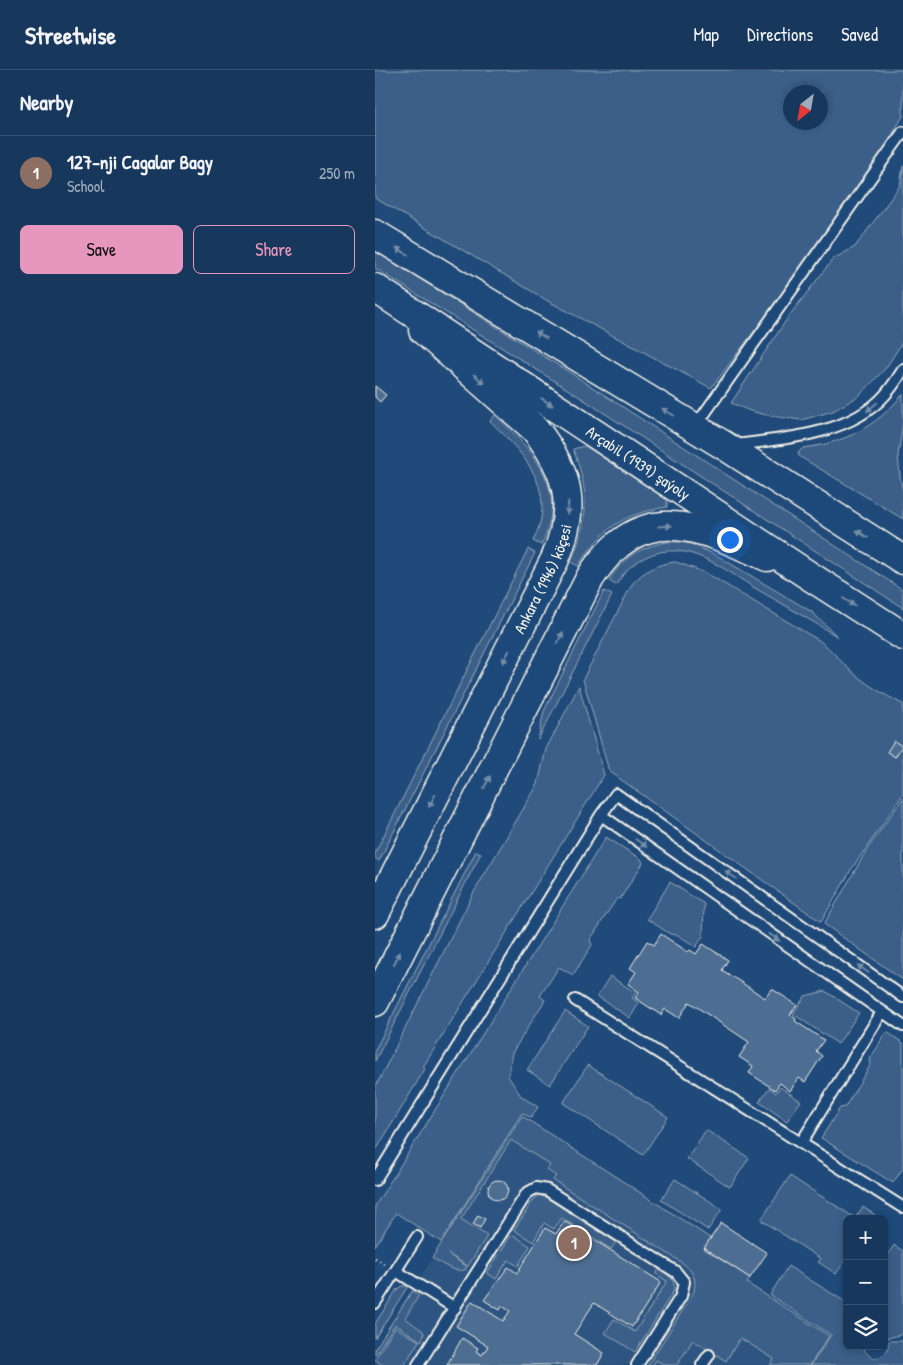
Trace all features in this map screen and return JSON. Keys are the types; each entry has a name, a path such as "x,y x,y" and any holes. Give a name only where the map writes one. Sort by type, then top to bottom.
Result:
{"main road":[{"path":"375,234 725,446 903,560"},
{"name":"Arçabil (1939) şaýoly","path":"376,289 808,576 903,636"},
{"name":"Ankara (1946) köçesi","path":"375,914 555,559 566,529 568,504 565,480 558,464 535,429 376,289"},
{"path":"375,1002 590,578 611,550 637,532 665,525 686,526 722,537 808,576"}],"lane":[{"path":"694,428 903,132"},
{"path":"725,446 816,433 837,426 866,412 884,396 903,370"},
{"path":"375,1180 601,815 616,794 903,997"},
{"path":"601,815 903,1026"},
{"path":"575,1000 901,1207"},
{"path":"801,1143 882,1012"},
{"path":"418,1365 527,1193 536,1188 541,1188 676,1272 684,1282 681,1296 637,1365"},
{"path":"375,1303 417,1237"},
{"path":"395,1270 455,1308"},
{"path":"702,1365 709,1355"}],"shaded area":[{"path":"375,70 903,70 903,116 885,147 822,242 711,388 548,301 375,198"},
{"path":"903,166 903,341 886,368 859,396 833,411 801,420 750,411 731,403 789,316 833,259 855,247 900,186"},
{"path":"375,251 580,379 903,590 903,608 572,392 375,268"},
{"path":"903,394 903,422 898,455 903,491 903,519 802,458 798,453 803,448 833,442 859,432 882,416"},
{"path":"495,415 523,443 534,458 543,473 549,489 552,506 549,525 541,545 533,541 540,523 542,505 540,489 534,474 525,460 490,421"},
{"path":"585,446 667,500 667,507 638,514 615,525 605,532 578,566 571,562 584,519 585,493 579,465 573,449"},
{"path":"667,542 691,544 716,555 812,612 838,637 719,565 690,553 676,551 661,552 646,557 632,565 616,585 609,581 620,565 633,554"},
{"path":"528,549 535,553 379,861 375,858 375,853"},
{"path":"676,562 706,573 820,641 861,679 903,704 903,794 851,870 821,922 609,771 583,679 632,584 652,568"},
{"path":"604,591 612,595 538,740 544,711"},
{"path":"579,686 604,775 423,1067 425,1069 375,1152 375,1088 474,892 538,784 546,749"},
{"path":"903,798 903,980 824,924 868,848"},
{"path":"606,837 641,859 643,863 620,899 617,898 590,940 592,945 573,975 559,967 540,996 545,1000 512,1053 508,1076 521,1096 538,1107 531,1118 522,1113 441,1242 396,1213 375,1246 375,1206"},
{"path":"476,851 481,853 375,1061 375,1050"},
{"path":"670,882 704,904 703,936 696,947 678,935 670,934 647,919"},
{"path":"610,976 636,993 632,998 639,1003 630,1018 597,996"},
{"path":"825,991 859,1013 838,1044 793,1014 805,996"},
{"path":"565,1011 588,1026 550,1085 527,1070"},
{"path":"887,1032 903,1043 903,1168 893,1183 821,1138 840,1108 845,1107 871,1064 870,1059"},
{"path":"588,1065 668,1117 643,1155 563,1103"},
{"path":"780,1087 801,1101 787,1121 759,1102 769,1088 776,1093"},
{"path":"522,1116 710,1238 704,1249 750,1278 747,1283 829,1336 810,1365 770,1365 774,1359 740,1338 726,1361 693,1340 677,1365 665,1365 656,1360 653,1365 648,1365 693,1294 695,1280 689,1268 553,1180 556,1176 547,1170 550,1165 511,1140 461,1219 487,1236 468,1266 448,1254 467,1267 465,1270 452,1269 432,1258"},
{"path":"523,1116 711,1238 704,1248 750,1278 747,1283 829,1336 810,1365 375,1365 375,1348"},
{"path":"706,1130 749,1158 730,1187 687,1159"},
{"path":"790,1176 850,1215 843,1215 843,1264 836,1274 818,1262 821,1259 761,1220"},
{"path":"675,1179 722,1209 708,1230 661,1200"},
{"path":"539,1195 616,1242 611,1249 562,1218 554,1229 544,1223 533,1242 514,1230 535,1198"},
{"path":"863,1207 875,1215 857,1215"},
{"path":"512,1234 530,1246 518,1266 508,1260 496,1279 487,1273"},
{"path":"894,1245 903,1251 903,1334 888,1338 888,1260 888,1255"},
{"path":"788,1266 843,1300 843,1350 865,1350 869,1355 878,1357 883,1356 888,1350 889,1341 903,1341 903,1365 811,1365 831,1335 770,1295"},
{"path":"659,1269 673,1280 674,1290 635,1352 605,1333 614,1319 635,1332 667,1281 656,1274"},
{"path":"402,1286 408,1286 375,1338 375,1324 397,1289"},
{"path":"412,1291 418,1294 418,1297 405,1318 423,1331 424,1335 421,1341 395,1324 375,1355 375,1349"},
{"path":"395,1327 419,1341 404,1365 382,1365 375,1359"}],"building":[{"path":"375,386 386,395 380,402 375,397"},
{"path":"894,741 902,746 895,757 887,752"},
{"path":"661,934 688,952 690,950 696,954 703,944 728,960 722,970 765,998 772,989 797,1005 790,1015 796,1019 795,1021 824,1040 816,1051 822,1056 805,1082 799,1078 790,1091 780,1083 775,1090 749,1073 753,1066 739,1057 749,1042 689,1002 679,1018 665,1009 661,1015 635,998 639,992 628,984 636,972 630,968 647,941 654,945"},
{"path":"494,1180 502,1180 508,1186 508,1194 502,1200 494,1200 488,1194 488,1186"},
{"path":"478,1215 485,1219 480,1228 473,1224"},
{"path":"564,1221 661,1282 632,1327 594,1303 574,1334 604,1353 597,1365 447,1365 462,1338 478,1348 476,1351 482,1355 488,1346 456,1326 472,1301 503,1321 510,1311 502,1306 500,1310 484,1300 508,1267 517,1273 545,1228 556,1234"},
{"path":"721,1223 767,1253 750,1278 704,1248"}],"place":[{"name":"127-nji Cagalar Bagy","path":"574,1243"}]}
